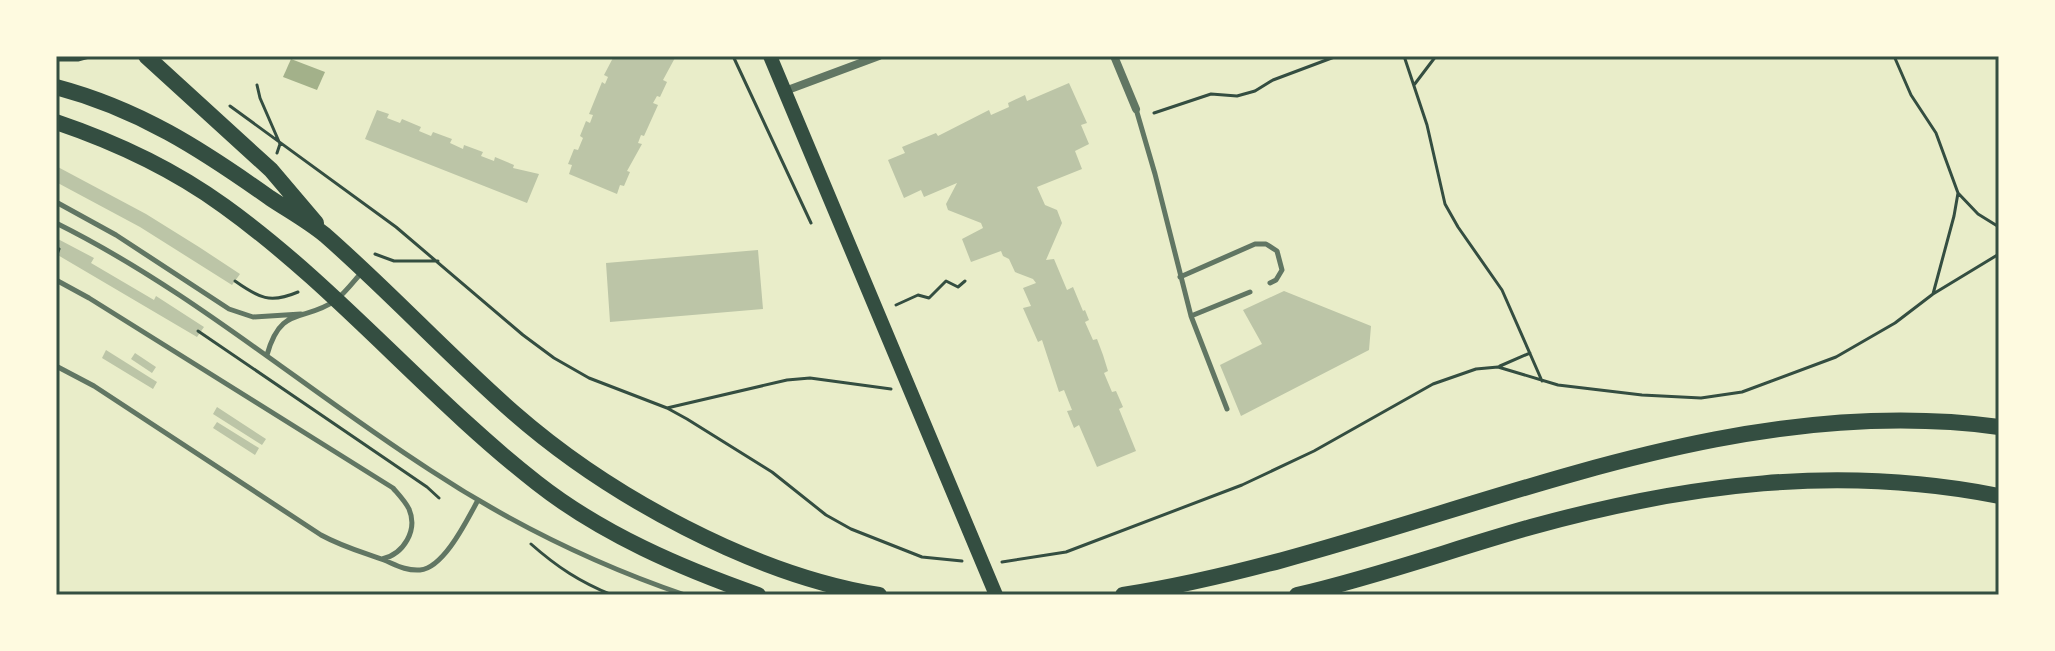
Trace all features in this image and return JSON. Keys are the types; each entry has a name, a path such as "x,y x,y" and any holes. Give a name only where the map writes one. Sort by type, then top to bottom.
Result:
{"highway":[{"path":"146,56 271,170 324,234 515,414 611,485 685,527 764,562 823,582 879,595"},
{"path":"56,87 111,105 179,136 324,234"},
{"path":"56,122 112,143 200,190 273,245 447,406 539,484 611,532 705,575 758,595"},
{"path":"1123,595 1277,562 1623,460 1717,439 1840,423 1936,421 1999,427"},
{"path":"1297,595 1571,517 1712,488 1857,479 1999,496"}],"main road":[{"path":"770,56 996,595"}],"street":[{"path":"785,91 879,56"},
{"path":"1114,56 1136,109"}],"lane":[{"path":"1136,109 1191,316 1227,409"},
{"path":"56,202 116,235 229,309 253,317 301,314"},
{"path":"56,223 148,274 384,440 478,500 553,541 628,575 685,595"},
{"path":"1180,277 1255,244 1266,244 1277,251 1282,270 1270,283"},
{"path":"267,355 275,333 285,321 335,300 362,271"},
{"path":"56,280 393,488 409,510 409,535 398,552 381,559"},
{"path":"1191,316 1250,292"},
{"path":"56,366 106,394 321,535 356,552 407,569 419,570 435,564 478,500"}],"path":[{"path":"56,60 93,56"},
{"path":"733,56 811,223"},
{"path":"1154,113 1211,94 1237,96 1255,91 1273,80 1337,56"},
{"path":"1404,56 1427,125 1445,204 1502,290 1542,381"},
{"path":"1413,85 1436,56"},
{"path":"1893,58 1944,152 1958,193 1978,214 1999,227"},
{"path":"257,85 280,144"},
{"path":"224,101 372,209 554,358 589,378 667,408 772,472 838,523 922,557 949,561"},
{"path":"1933,294 1958,193"},
{"path":"368,248 378,257 394,261 438,261"},
{"path":"56,257 59,249"},
{"path":"1498,367 1558,385 1678,398 1742,392 1836,357 1895,323 1933,294 1999,254"},
{"path":"235,281 268,299 281,299 298,292"},
{"path":"896,305 918,295 929,298 946,281 958,287 965,281"},
{"path":"198,331 439,498"},
{"path":"1014,562 1066,552 1161,518 1287,465 1450,376 1498,367 1530,353"},
{"path":"667,408 787,380 810,378 909,392"},
{"path":"528,542 580,583 612,595"}],"shaded area":[{"path":"291,59 325,72 317,90 283,77"}],"building":[{"path":"614,56 676,56 663,80 667,82 660,97 657,96 653,103 658,105 644,136 641,135 638,143 642,144 627,171 630,172 624,186 620,185 617,194 569,174 572,165 568,164 574,149 578,150 586,121 590,123 593,115 589,114 602,82 605,84 608,77 604,75"},
{"path":"1069,83 1087,123 1081,125 1089,144 1075,151 1082,169 1037,187 1045,205 1057,210 1062,223 1046,260 1054,259 1067,290 1073,287 1085,310 1089,320 1085,322 1093,340 1097,339 1108,371 1104,373 1123,407 1119,409 1136,451 1097,467 1079,425 1074,428 1067,411 1072,410 1064,390 1059,392 1042,340 1038,342 1023,308 1031,306 1023,288 1036,283 1015,272 1001,251 971,262 962,239 983,228 981,223 948,210 946,204 957,183 924,197 921,190 904,198 888,160 905,153 902,147 936,133 938,136 989,110 991,115 1025,95 1027,101"},
{"path":"377,110 389,114 387,118 400,123 402,119 421,127 419,131 431,136 433,132 452,139 450,143 463,149 464,145 483,152 481,156 494,161 495,157 514,165 513,168 539,174 527,203 365,139"},
{"path":"56,166 146,214 240,274 232,285 140,227 56,182"},
{"path":"56,238 94,258 91,263 154,300 156,296 204,327 197,337 56,254"},
{"path":"758,250 763,309 610,322 606,263"},
{"path":"1284,291 1371,326 1369,350 1241,416 1220,365 1262,344 1243,310"},
{"path":"106,350 157,382 153,389 102,358"},
{"path":"135,353 156,367 152,373 131,359"},
{"path":"217,407 266,439 262,445 213,414"},
{"path":"217,422 259,448 255,455 213,428"}]}
